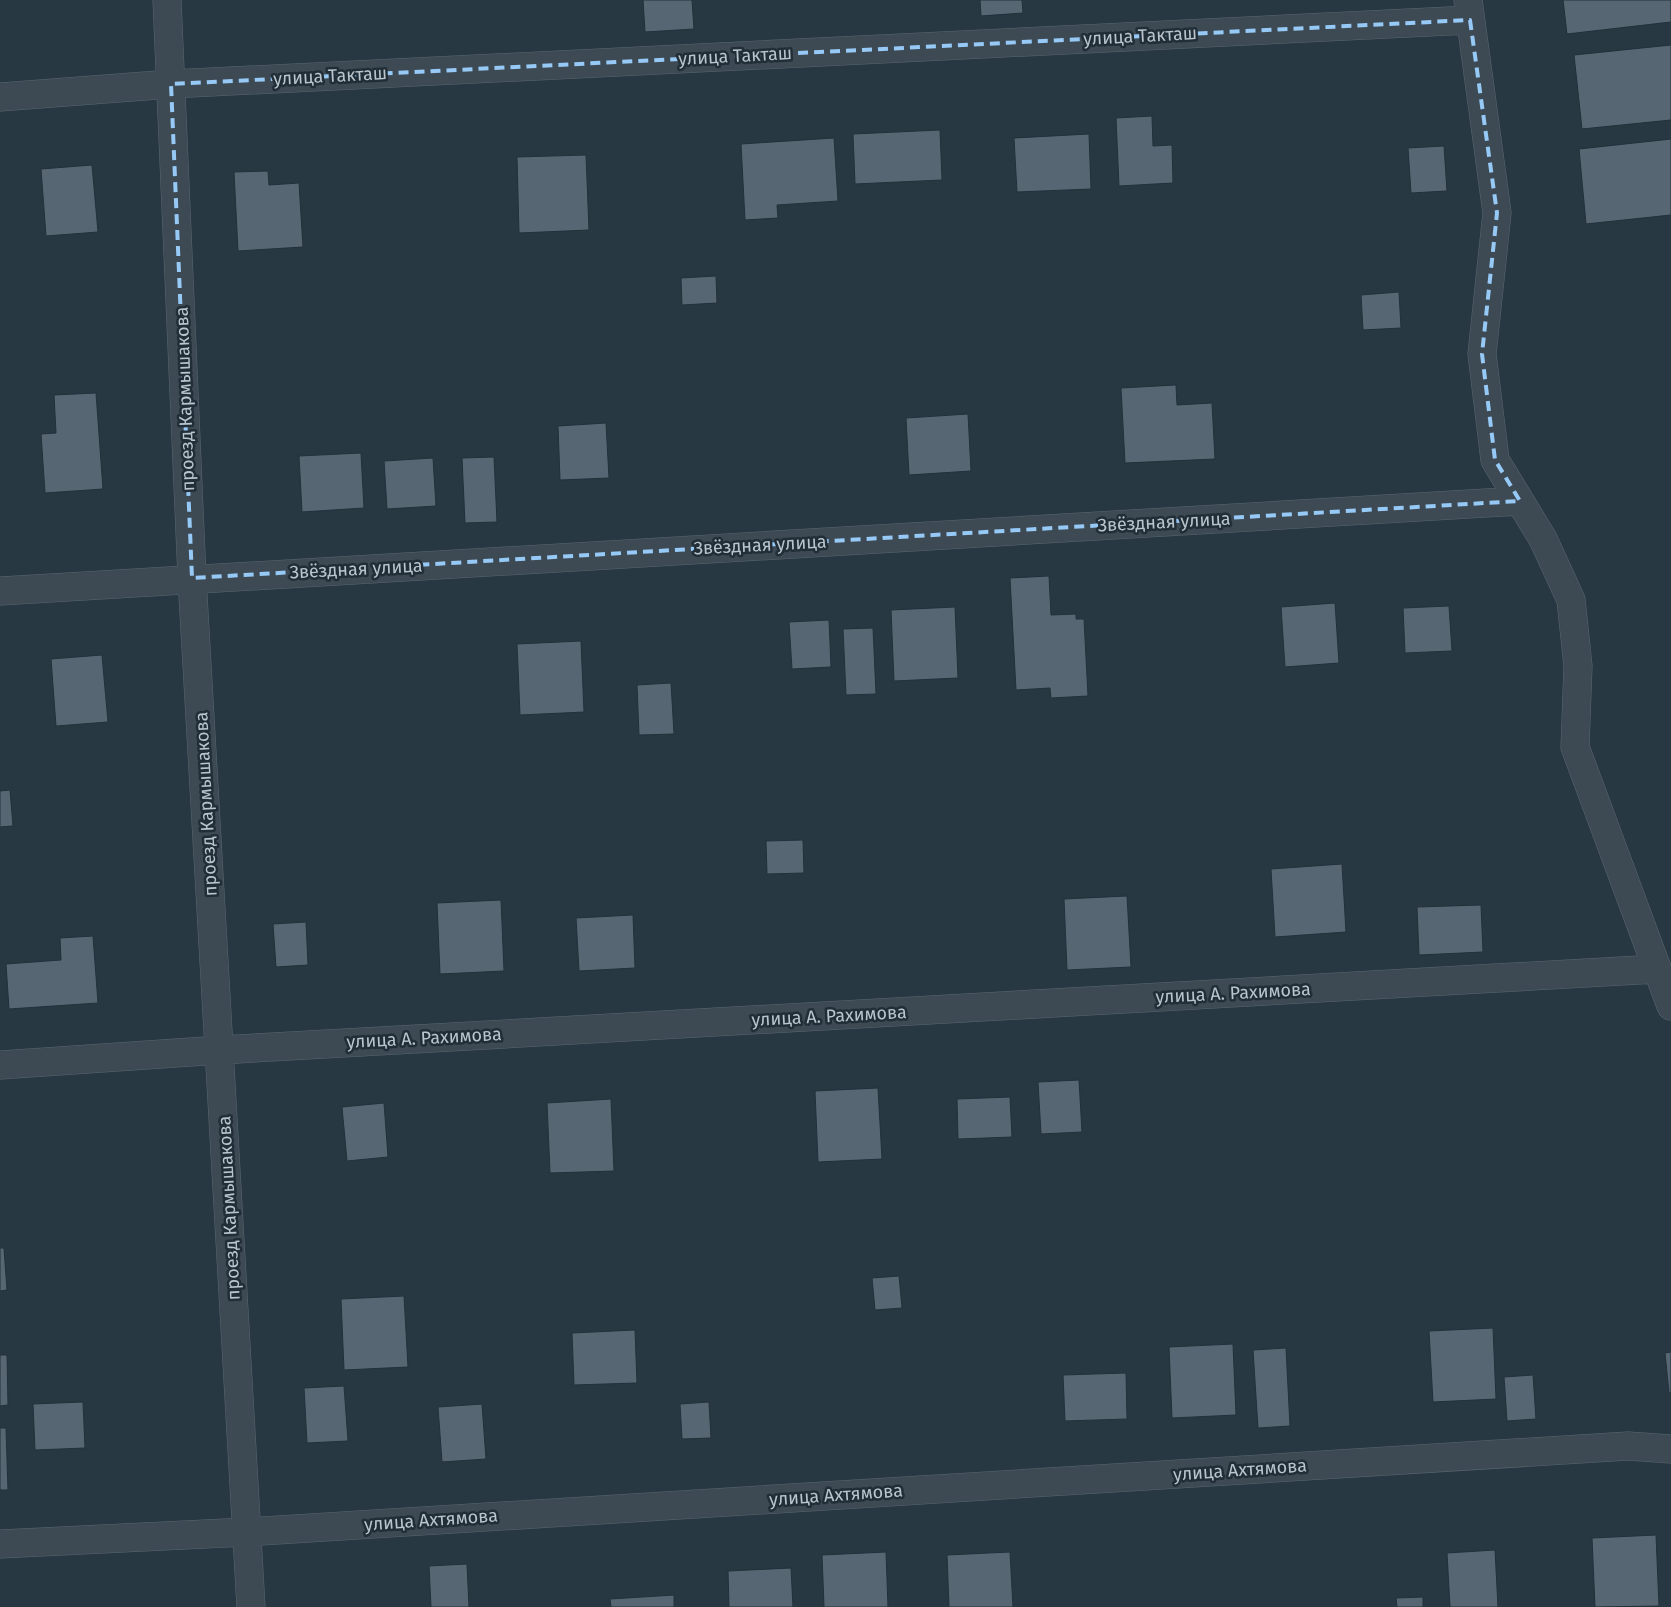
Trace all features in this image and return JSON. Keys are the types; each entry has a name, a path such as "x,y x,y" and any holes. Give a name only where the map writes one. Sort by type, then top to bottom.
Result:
{"street":[{"name":"проезд Кармышакова","path":"167,0 192,578 251,1607"},
{"name":"улица Такташ","path":"0,97 171,84 1469,10"},
{"path":"1469,10 1497,213 1482,354 1495,460 1543,539 1571,600 1578,666 1575,747 1671,1006"},
{"name":"Звёздная улица","path":"0,591 192,578 1520,501"},
{"name":"улица А. Рахимова","path":"0,1064 1657,969"},
{"name":"улица Ахтямова","path":"0,1544 246,1532 1608,1447 1628,1446 1671,1449"}],"highlighted area":[{"path":"1470,20 1497,213 1482,354 1495,460 1520,501 192,578 171,84"}],"building":[{"path":"643,0 692,0 694,29 645,32"},
{"path":"980,0 1022,0 1023,13 981,16"},
{"path":"1563,0 1671,0 1671,22 1567,34"},
{"path":"1671,45 1671,120 1582,129 1574,55"},
{"path":"1152,116 1153,146 1172,145 1173,183 1119,186 1116,118"},
{"path":"940,130 942,180 855,184 853,134"},
{"path":"1089,134 1091,189 1017,192 1014,138"},
{"path":"834,138 838,201 777,205 778,218 745,220 741,144"},
{"path":"1671,139 1671,215 1586,224 1579,149"},
{"path":"1444,146 1447,191 1411,193 1408,148"},
{"path":"586,155 589,230 519,233 517,157"},
{"path":"92,165 98,232 46,236 41,169"},
{"path":"268,171 269,185 299,183 303,247 238,251 234,172"},
{"path":"716,276 717,303 682,305 681,278"},
{"path":"1399,292 1401,328 1363,330 1361,295"},
{"path":"1176,385 1177,405 1212,403 1215,459 1125,463 1121,388"},
{"path":"96,393 103,489 45,493 41,434 56,433 54,395"},
{"path":"968,414 971,471 909,475 906,418"},
{"path":"606,423 609,478 560,480 558,426"},
{"path":"361,453 364,508 302,512 299,456"},
{"path":"494,457 497,522 465,523 462,458"},
{"path":"433,458 436,506 387,509 384,461"},
{"path":"1049,576 1051,615 1076,614 1076,619 1084,619 1088,696 1051,698 1050,688 1016,690 1010,578"},
{"path":"1335,603 1339,663 1285,667 1281,607"},
{"path":"1449,606 1452,651 1405,653 1403,608"},
{"path":"955,607 958,678 894,681 891,610"},
{"path":"829,620 831,667 792,669 789,622"},
{"path":"873,628 876,694 846,695 843,629"},
{"path":"581,641 584,712 520,715 517,644"},
{"path":"102,655 108,722 56,726 51,659"},
{"path":"671,683 674,734 639,735 637,685"},
{"path":"10,790 13,826 0,827 0,791"},
{"path":"803,840 804,873 767,874 766,841"},
{"path":"1342,864 1346,932 1275,937 1271,869"},
{"path":"1127,896 1131,967 1067,970 1064,899"},
{"path":"501,900 504,971 440,974 437,903"},
{"path":"1481,905 1483,952 1419,955 1417,907"},
{"path":"633,915 635,968 579,971 576,918"},
{"path":"306,922 308,965 276,967 273,924"},
{"path":"93,936 98,1003 9,1009 6,964 61,960 60,938"},
{"path":"1079,1080 1082,1132 1041,1134 1038,1082"},
{"path":"878,1088 882,1159 818,1162 815,1091"},
{"path":"1010,1097 1012,1137 958,1139 957,1099"},
{"path":"611,1099 614,1171 550,1173 547,1103"},
{"path":"384,1103 388,1157 347,1161 342,1107"},
{"path":"0,1248 4,1248 7,1290 0,1291"},
{"path":"899,1276 902,1308 875,1310 872,1278"},
{"path":"404,1296 408,1367 344,1370 341,1299"},
{"path":"1493,1328 1496,1399 1433,1402 1429,1331"},
{"path":"635,1330 637,1383 574,1385 572,1333"},
{"path":"1233,1344 1236,1415 1172,1418 1169,1347"},
{"path":"1286,1348 1290,1426 1258,1428 1253,1350"},
{"path":"1671,1352 1671,1393 1669,1393 1665,1353"},
{"path":"0,1355 7,1355 8,1405 0,1406"},
{"path":"1126,1373 1127,1419 1065,1421 1063,1375"},
{"path":"1533,1375 1536,1419 1507,1421 1504,1377"},
{"path":"344,1386 348,1441 307,1443 304,1388"},
{"path":"83,1402 85,1448 35,1450 33,1404"},
{"path":"709,1402 711,1438 682,1439 680,1404"},
{"path":"482,1404 486,1459 442,1462 438,1407"},
{"path":"0,1428 6,1428 8,1490 0,1490"},
{"path":"1656,1535 1659,1606 1595,1607 1592,1538"},
{"path":"1495,1550 1498,1607 1450,1607 1447,1553"},
{"path":"886,1552 888,1607 824,1607 822,1555"},
{"path":"1010,1552 1013,1607 949,1607 947,1555"},
{"path":"467,1564 469,1607 431,1607 429,1566"},
{"path":"791,1568 793,1607 729,1607 728,1571"},
{"path":"674,1595 674,1607 611,1607 610,1599"},
{"path":"1423,1597 1423,1607 1397,1607 1396,1598"}]}
